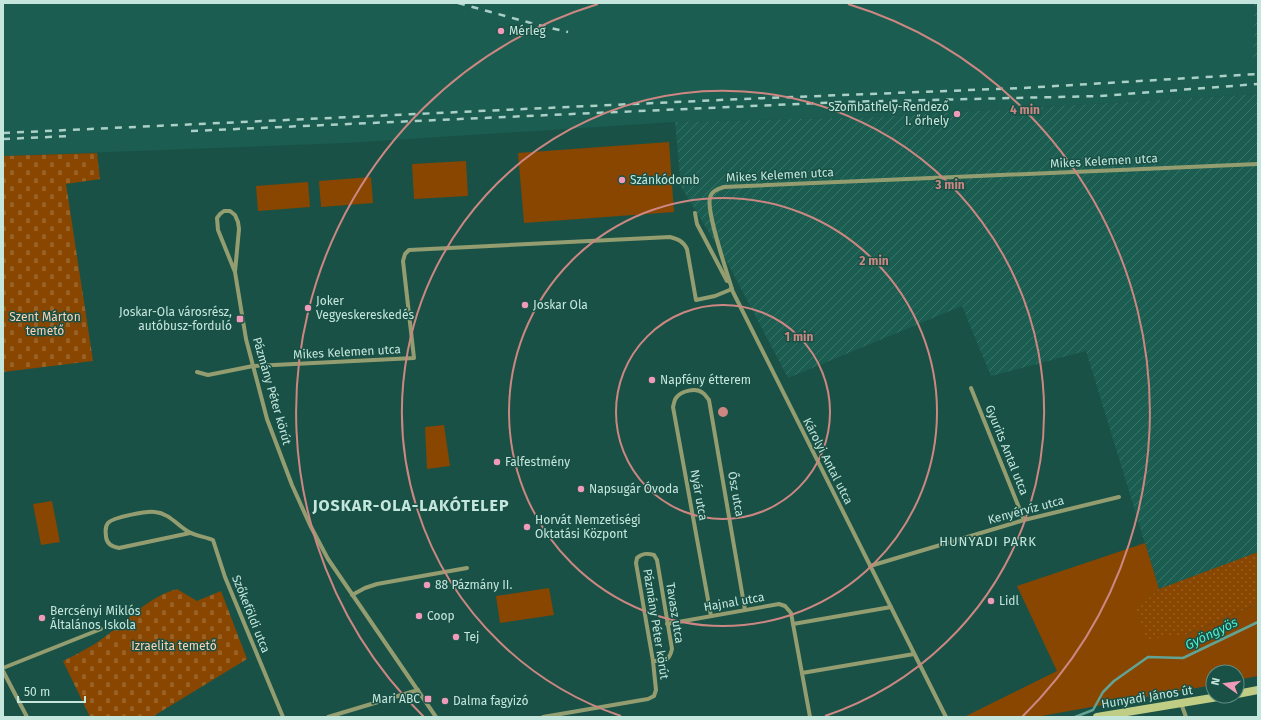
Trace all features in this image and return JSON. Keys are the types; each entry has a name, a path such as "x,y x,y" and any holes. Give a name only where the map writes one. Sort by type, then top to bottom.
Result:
{"street":[{"name":"Mikes Kelemen utca","path":"253,366 414,358 403,261 405,254 409,250 670,238 678,239 684,243 687,249 696,300 715,296 732,289 710,211 710,197 714,190 724,187 1258,164"},
{"name":"Pázmány Péter körút","path":"235,272 239,229 238,222 235,215 230,211 224,211 218,218 218,230 235,272 246,339 267,419 292,486 321,545 352,595 436,717"},
{"name":"Károlyi Antal utca","path":"695,213 697,224 732,289 946,717"},
{"path":"197,372 208,374 253,366"},
{"name":"Gyurits Antal utca","path":"971,388 1024,520"},
{"name":"Ősz utca","path":"693,390 703,393 709,400 745,610"},
{"name":"Nyár utca","path":"693,390 680,393 675,399 673,407 711,616"},
{"name":"Kenyérvíz utca","path":"870,566 1024,520 1119,497"},
{"name":"Szőkeföldi utca","path":"190,533 119,548 111,546 107,541 105,528 109,521 115,518 154,511 170,517 190,533 213,540 225,577 283,717"},
{"name":"Pázmány Péter körút","path":"543,717 648,699 654,696 656,690 654,661 636,563 637,558 640,555 650,553 654,555"},
{"name":"Tavasz utca","path":"654,555 657,560 672,649 670,656 666,660 654,661"},
{"path":"352,595 377,584 467,568"},
{"name":"Hajnal utca","path":"667,624 779,604 785,606 790,613 793,624 810,717"},
{"path":"793,624 891,607"},
{"path":"3,668 102,629"},
{"path":"802,673 914,654"},
{"path":"3,671 27,717"},
{"path":"328,717 418,690"},
{"path":"1245,692 1258,690"},
{"name":"Hunyadi János út","path":"1097,717 1205,700"},
{"path":"1181,704 1186,717"}],"shaded area":[{"path":"3,3 1254,3 1253,56 1258,56 1258,94 874,117 675,122 346,143 3,156"},
{"path":"1254,3 1258,3 1258,56 1253,57"},
{"path":"1258,94 1258,552 1159,589 1086,351 991,376 962,306 788,378 726,260 681,187 675,122 874,117"}],"green space":[{"path":"669,142 674,212 524,223 518,153"},
{"name":"Szent Márton temető","path":"97,153 100,179 66,184 93,361 3,372 3,156"},
{"path":"466,161 468,196 414,199 412,164"},
{"path":"371,177 373,203 321,207 319,181"},
{"path":"308,182 310,207 258,211 256,186"},
{"path":"444,425 450,466 427,469 425,427"},
{"path":"52,501 60,542 41,545 33,504"},
{"path":"1145,543 1159,589 1137,611 1185,635 1258,604 1258,676 1245,678 1245,664 1205,664 1205,686 1036,717 964,717 1057,671 1017,586"},
{"path":"1258,552 1258,604 1185,635 1147,639 1136,611 1159,589"},
{"path":"549,588 554,615 500,623 496,596"},
{"name":"Izraelita temető","path":"177,589 197,601 221,591 247,659 152,717 90,717 63,661 103,638 154,599"}],"waterway":[{"name":"Gyöngyös","path":"1075,717 1093,710 1103,692 1114,681 1148,657 1183,658 1258,622"}],"railway":[{"path":"458,3 568,32"},
{"path":"3,133 742,99 1022,88 1258,74"},
{"path":"191,131 842,102 1100,96 1258,84"},
{"path":"3,139 71,136"}],"place":[{"name":"Mérleg","path":"501,31"},
{"name":"Szombathely-Rendező I. őrhely","path":"957,114"},
{"name":"Szánkódomb","path":"622,180"},
{"name":"Joskar Ola","path":"525,305"},
{"name":"Joker Vegyeskereskedés","path":"308,308"},
{"name":"Joskar-Ola városrész, autóbusz-forduló","path":"240,319"},
{"name":"Napfény étterem","path":"652,380"},
{"name":"Falfestmény","path":"497,462"},
{"name":"Napsugár Óvoda","path":"581,489"},
{"name":"Horvát Nemzetiségi Oktatási Központ","path":"527,527"},
{"name":"88 Pázmány II.","path":"427,585"},
{"name":"Lidl","path":"991,601"},
{"name":"Coop","path":"419,616"},
{"name":"Bercsényi Miklós Általános Iskola","path":"42,618"},
{"name":"Tej","path":"456,637"},
{"name":"Mari ABC","path":"428,699"},
{"name":"Dalma fagyizó","path":"445,701"}],"district":[{"name":"JOSKAR-OLA-LAKÓTELEP","path":"411,505"},
{"name":"HUNYADI PARK","path":"988,541"}]}
